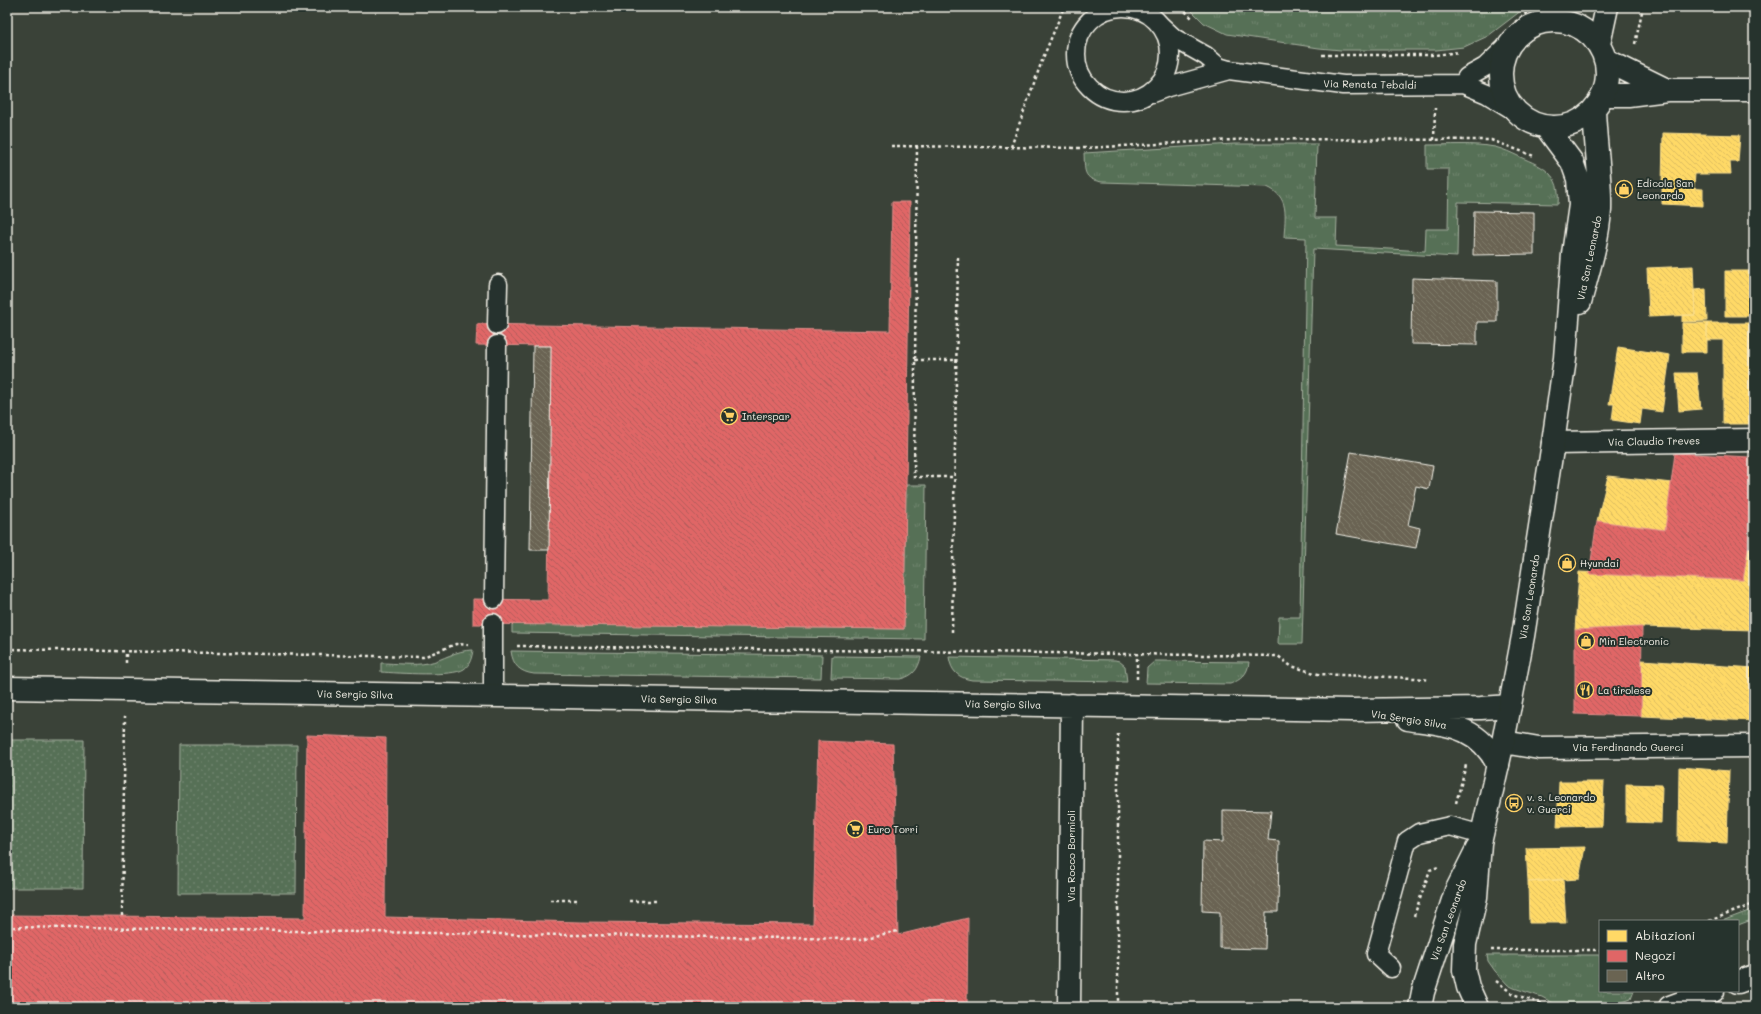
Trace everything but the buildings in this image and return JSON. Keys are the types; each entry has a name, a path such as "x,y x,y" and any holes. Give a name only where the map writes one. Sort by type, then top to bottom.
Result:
{"street":[{"path":"1563,7 1535,15 1520,32 1508,36 1501,62 1500,79 1505,96 1515,111 1529,122 1546,127 1564,127 1580,121 1599,102 1608,77 1602,52 1607,7"},
{"path":"1535,15 1570,23 1586,30 1602,52 1667,90"},
{"path":"1599,102 1628,95 1667,90 1754,90"},
{"name":"Via San Leonardo","path":"1566,358 1592,256 1600,212 1600,184 1596,154 1599,102"},
{"name":"Via San Leonardo","path":"1476,1007 1466,981 1464,954 1476,897 1478,861 1482,835 1510,706 1553,443 1566,358 1573,254 1580,205 1578,179 1572,162 1546,127"},
{"name":"Via Claudio Treves","path":"1553,443 1754,440"},
{"name":"Via Sergio Silva","path":"7,688 1352,710 1481,708 1510,706"},
{"name":"Via Rocco Bormioli","path":"1069,1007 1072,705"},
{"name":"Via Sergio Silva","path":"1352,710 1450,725 1475,735 1486,744 1498,764"},
{"name":"Via Ferdinando Guerci","path":"1503,742 1539,748 1754,746"},
{"name":"Via San Leonardo","path":"1420,1007 1422,992 1456,891 1476,851 1482,835"},
{"path":"1739,982 1754,976"},
{"path":"1670,1007 1710,992"}],"lane":[{"name":"Via Renata Tebaldi","path":"1091,7 1076,48 1077,63 1084,81 1098,95 1117,101 1127,101 1146,96 1168,87 1229,70"},
{"name":"Via Renata Tebaldi","path":"1080,34 1093,18 1102,12 1112,9 1133,8 1152,16 1174,38 1206,56 1219,67 1229,70 1343,85 1463,84 1486,94 1515,111"},
{"name":"Via Renata Tebaldi","path":"1146,96 1161,82 1170,63 1171,52 1169,42 1152,16"},
{"path":"1463,84 1467,77 1485,67 1508,36"},
{"path":"498,284 498,324"},
{"path":"494,600 497,345"},
{"path":"493,624 493,696"},
{"path":"1391,968 1376,954 1407,841 1419,833 1450,826 1482,835"}],"path":[{"path":"1011,147 1043,58 1064,7"},
{"path":"1181,7 1197,23"},
{"path":"1635,48 1643,7"},
{"path":"1508,36 1535,15"},
{"path":"1318,56 1435,55 1462,51"},
{"path":"891,146 1085,148 1258,139 1491,140 1536,157"},
{"path":"917,146 914,477 954,477"},
{"path":"952,632 958,256"},
{"path":"915,360 956,360"},
{"path":"7,649 423,657 456,644 1278,656 1291,666 1318,674 1416,678 1431,680"},
{"path":"122,916 126,652"},
{"path":"1118,1007 1117,734 1137,718 1137,654"},
{"path":"1412,922 1430,870 1439,866 1466,760"},
{"path":"550,900 579,900"},
{"path":"629,900 656,901"},
{"path":"1712,920 1754,904"},
{"path":"7,927 861,939 898,931"},
{"path":"1487,950 1599,950"},
{"path":"1466,981 1491,974 1508,991 1551,1007"}],"green space":[{"path":"1188,7 1526,7 1488,36 1464,47 1436,50 1341,50 1227,34 1204,23"},
{"path":"1234,144 1317,144 1315,218 1337,218 1336,246 1425,251 1426,229 1448,229 1449,169 1427,169 1427,145 1461,144 1495,147 1543,168 1554,179 1557,185 1558,204 1458,202 1457,257 1313,249 1302,644 1278,644 1279,617 1300,617 1306,238 1284,237 1285,215 1283,202 1280,196 1267,187 1102,182 1091,179 1086,173 1085,169 1084,153"},
{"path":"906,485 926,485 924,639 512,633 512,624 904,629"},
{"path":"473,650 468,665 464,669 458,671 437,674 381,672 381,663 422,664 434,662 455,653"},
{"path":"511,651 822,655 821,678 534,674 521,670 515,664"},
{"path":"832,656 921,657 914,672 900,679 831,678"},
{"path":"949,657 1115,660 1119,661 1125,666 1127,682 972,680 959,676 953,670"},
{"path":"1155,661 1249,662 1247,670 1243,676 1230,684 1146,683 1147,668"},
{"path":"7,740 84,740 83,888 7,888"},
{"path":"179,745 297,745 296,893 178,893"},
{"path":"1754,909 1754,919 1739,925 1739,920 1725,920"},
{"path":"1487,955 1599,955 1599,992 1634,992 1631,999 1609,1007 1560,1007 1542,997 1508,985 1488,961"}],"place":[{"name":"Edicola San Leonardo","path":"1624,189"},
{"name":"Interspar","path":"729,416"},
{"name":"Hyundai","path":"1567,563"},
{"name":"Min Electronic","path":"1586,641"},
{"name":"La tirolese","path":"1585,690"},
{"name":"v. s. Leonardo v. Guerci","path":"1514,803"},
{"name":"Euro Torri","path":"855,829"}]}
